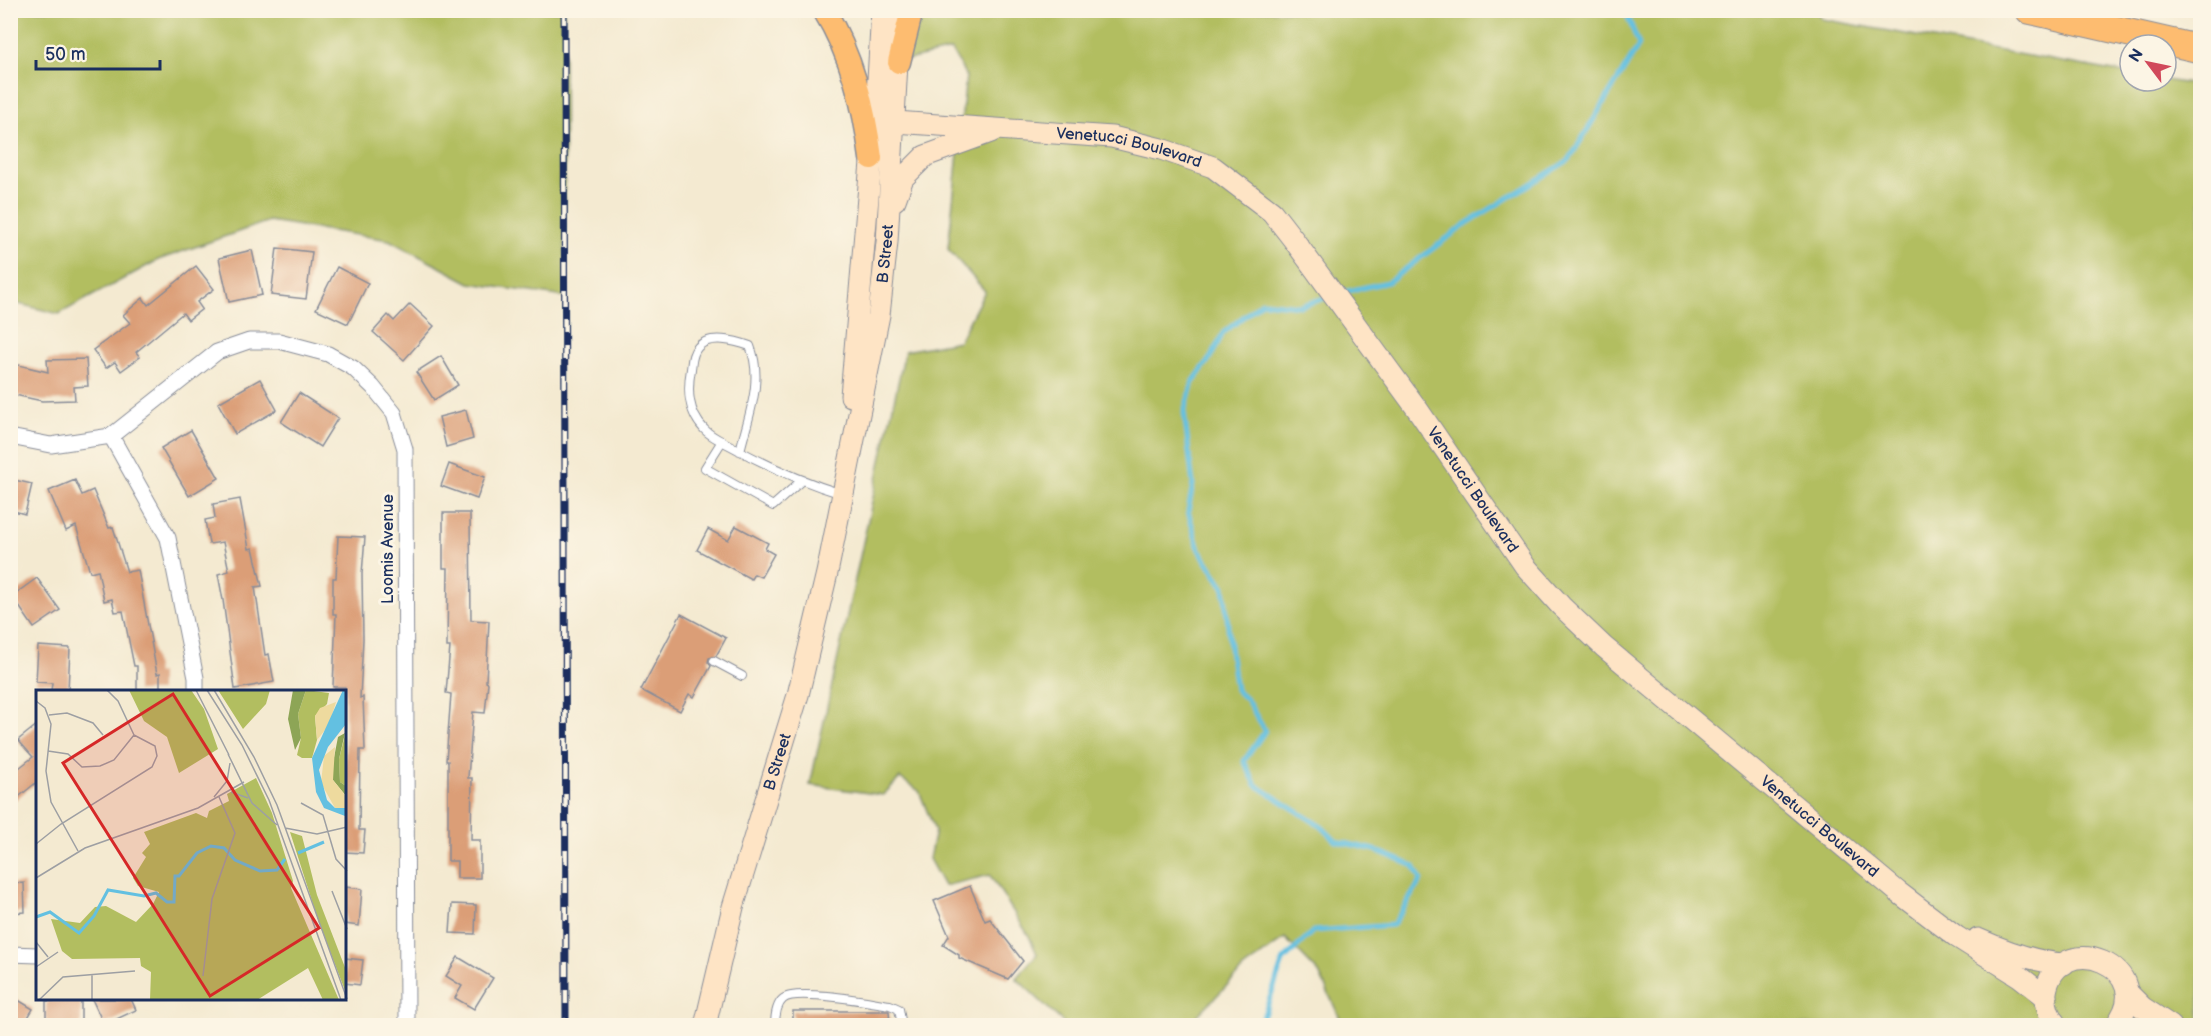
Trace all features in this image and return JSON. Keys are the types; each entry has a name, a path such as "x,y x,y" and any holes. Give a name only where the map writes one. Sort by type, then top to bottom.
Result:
{"highway":[{"path":"2029,10 2200,49"}],"main road":[{"path":"824,10 853,69 863,105 871,158"},
{"path":"898,62 912,10"}],"street":[{"name":"B Street","path":"843,494 882,10"},
{"name":"B Street","path":"705,1026 734,907 798,695 827,573 879,315 889,214 900,10"},
{"name":"Venetucci Boulevard","path":"895,122 1112,137 1161,149 1213,167 1272,212 1368,342 1526,566 1561,606 1604,647 1898,892 1957,937 2019,976 2046,997"},
{"name":"Venetucci Boulevard","path":"889,214 903,178 925,156 999,129"},
{"name":"Loomis Avenue","path":"111,436 218,352 249,341 279,341 328,354 353,368 373,387 394,413 405,448 407,1026"},
{"path":"10,437 51,446 111,436 168,538 196,678 196,690"},
{"name":"Venetucci Boulevard","path":"1936,920 2017,954 2049,963 2064,964"},
{"path":"10,954 36,955"},
{"path":"2057,1026 2048,1010 2046,997 2051,978 2064,964 2076,958 2090,957 2103,960 2114,968 2127,992 2142,1007 2171,1026"},
{"path":"2115,1026 2122,1018 2127,992"}],"lane":[{"path":"740,451 750,413 757,362 750,346 740,342 706,341 698,347 693,356 688,393 692,413 703,428 740,451 801,481 843,494"},
{"path":"722,441 705,468 773,506 801,481"},
{"path":"714,661 742,676"},
{"path":"775,1026 777,1006 783,998 792,994 890,1005 899,1009 902,1026"}],"green space":[{"path":"11,10 564,11 565,297 470,283 389,240 269,221 158,260 59,314 11,302"},
{"path":"910,11 1815,11 1822,19 2118,72 2118,93 2178,93 2178,82 2200,86 2200,1025 1343,1025 1319,973 1285,938 1243,969 1188,1025 1066,1025 1016,978 1037,954 1029,936 990,875 944,886 929,859 935,831 919,791 900,778 883,795 810,785 905,351 959,341 985,291 948,249 966,76 951,50 907,60"}],"building":[{"path":"277,248 312,252 306,299 271,295"},
{"path":"252,250 262,295 229,302 219,258"},
{"path":"196,266 214,289 197,302 202,309 188,320 183,313 136,352 140,357 121,371 115,362 106,368 93,350 130,323 123,315 143,298 148,305"},
{"path":"337,267 368,283 348,324 316,309"},
{"path":"410,304 434,326 404,360 373,332 388,315 394,321"},
{"path":"441,356 458,385 434,400 416,372"},
{"path":"86,359 88,386 74,387 75,400 42,401 10,394 10,363 48,372 47,360"},
{"path":"260,379 277,410 235,434 218,403"},
{"path":"299,393 338,418 320,447 281,422"},
{"path":"466,410 473,439 446,447 439,417"},
{"path":"191,430 219,478 189,496 161,448"},
{"path":"449,464 485,477 477,499 441,486"},
{"path":"10,479 32,484 25,514 10,510"},
{"path":"75,480 82,495 93,490 109,528 113,527 127,572 138,570 157,674 160,673 160,690 137,690 137,666 134,666 123,611 115,612 112,599 104,601 98,570 90,572 76,526 66,531 49,491"},
{"path":"240,499 249,549 253,548 262,586 255,587 265,655 269,654 274,682 235,689 218,574 229,571 223,542 209,544 205,520 215,518 213,504"},
{"path":"443,513 470,513 471,620 489,621 485,713 473,712 468,778 472,778 471,840 480,840 480,878 457,878 457,861 448,861 448,761 446,761 451,694 446,693 450,647 447,647 448,568 443,568"},
{"path":"736,526 768,543 765,549 774,554 761,577 754,574 751,579 697,550 708,529 728,540"},
{"path":"338,536 365,537 362,574 363,639 360,698 363,697 365,750 360,750 359,830 365,830 363,853 346,852 346,690 345,687 333,687 336,614 333,614 333,578 336,578"},
{"path":"37,578 60,610 34,628 12,596"},
{"path":"681,614 726,638 716,656 709,658 708,662 711,666 694,697 689,694 680,711 641,690"},
{"path":"38,646 70,648 68,690 51,690 52,683 36,682"},
{"path":"36,726 36,783 10,804 10,775 33,757 18,740"},
{"path":"24,883 25,912 10,913 10,884"},
{"path":"970,886 985,921 990,919 1023,961 1008,979 959,958 959,955 943,945 949,936 934,901"},
{"path":"346,887 362,889 359,926 346,924"},
{"path":"452,904 476,905 475,934 450,933"},
{"path":"458,957 493,978 474,1009 455,998 462,986 446,976"},
{"path":"346,958 363,960 360,985 346,983"},
{"path":"10,995 33,1009 23,1026 10,1026"},
{"path":"81,1000 81,1026 46,1026 46,1001"},
{"path":"92,1000 131,1000 136,1010 104,1025"},
{"path":"793,1011 889,1011 890,1026 793,1026"}],"waterway":[{"path":"1339,293 1388,282 1466,224 1569,160 1639,45 1625,10"},
{"path":"1260,1026 1283,961 1313,931 1393,925 1421,880 1414,866 1375,850 1336,841 1322,827 1256,785 1244,761 1265,731 1247,700 1236,690 1224,587 1199,550 1188,511 1193,484 1184,412 1193,382 1211,357 1223,333 1262,302 1300,306 1328,297"}],"railway":[{"path":"564,10 566,1026"}]}
